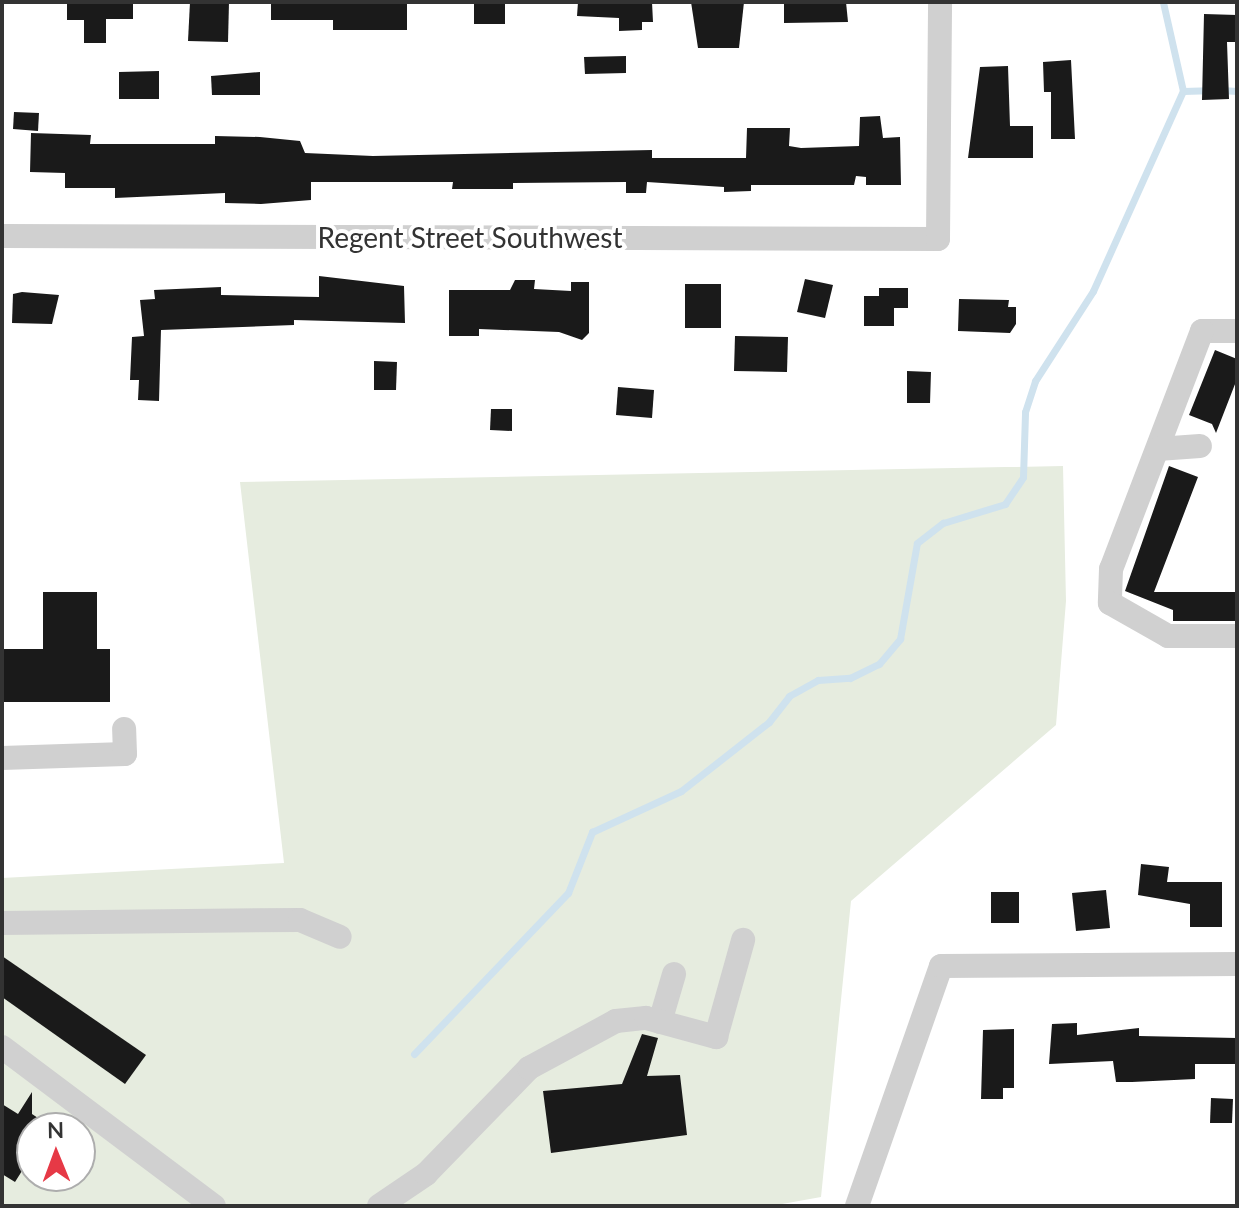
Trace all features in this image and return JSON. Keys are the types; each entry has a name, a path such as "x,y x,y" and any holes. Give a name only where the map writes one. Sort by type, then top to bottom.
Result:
{"street":[{"name":"Regent Street Southwest","path":"2,236 938,239 940,2"},
{"path":"1237,331 1202,331 1111,569 1110,603 1168,636 1237,636"},
{"path":"1158,449 1200,446"},
{"path":"2,758 125,754 124,729"},
{"path":"2,923 300,920 340,937"},
{"path":"379,1206 426,1174 529,1068 616,1021 660,1022 716,1037 743,940"},
{"path":"857,1206 941,966 1237,964"},
{"path":"660,1022 674,974"},
{"path":"2,1047 214,1206"}],"shaded area":[{"path":"1063,466 1066,601 1056,725 851,901 821,1197 771,1206 2,1206 2,878 284,863 240,482"}],"building":[{"path":"67,2 133,2 133,19 106,19 106,43 84,43 84,20 67,20"},
{"path":"190,2 229,2 228,42 188,41"},
{"path":"271,2 407,2 407,30 333,30 333,20 271,20"},
{"path":"474,2 505,2 505,24 474,24"},
{"path":"578,2 652,2 653,22 642,22 642,30 619,31 619,18 577,16"},
{"path":"691,2 744,2 739,48 698,48"},
{"path":"784,2 846,2 848,22 784,23"},
{"path":"1204,14 1237,15 1237,42 1227,42 1229,99 1202,100"},
{"path":"626,56 626,73 585,74 584,57"},
{"path":"1071,60 1075,139 1051,139 1051,92 1044,92 1043,62"},
{"path":"1008,66 1010,126 1033,126 1033,158 968,158 980,67"},
{"path":"159,71 159,99 119,99 119,72"},
{"path":"260,72 260,95 212,95 211,76"},
{"path":"14,112 39,113 38,131 13,129"},
{"path":"880,116 883,138 900,137 901,185 866,185 866,177 856,176 854,185 751,185 751,191 724,192 724,187 647,182 646,193 626,193 626,182 513,183 513,189 452,189 453,182 311,182 311,200 261,204 225,203 225,193 115,198 115,188 65,188 65,173 30,172 31,133 91,135 90,144 215,144 215,136 260,137 300,141 305,153 373,156 652,150 652,158 746,158 747,128 790,128 789,146 801,148 859,146 860,117"},
{"path":"319,276 404,286 405,323 294,320 294,325 161,330 159,401 138,400 139,380 130,380 132,337 144,336 140,300 155,299 154,290 221,287 221,295 319,297"},
{"path":"805,279 833,285 825,318 797,312"},
{"path":"515,280 535,280 534,289 571,291 571,282 589,282 589,333 582,340 559,332 479,329 479,336 449,336 449,290 510,290"},
{"path":"685,284 721,284 721,328 685,328"},
{"path":"879,288 908,288 908,308 894,308 894,326 864,326 864,296 879,296"},
{"path":"13,294 59,295 52,324 12,323"},
{"path":"959,299 1009,300 1008,307 1016,307 1016,324 1010,333 958,331"},
{"path":"735,336 788,337 787,372 734,371"},
{"path":"1215,350 1237,359 1237,379 1216,433 1212,424 1189,415"},
{"path":"374,361 397,362 396,390 374,390"},
{"path":"907,371 931,372 930,403 907,403"},
{"path":"618,387 654,390 652,418 616,415"},
{"path":"491,409 512,409 512,431 490,430"},
{"path":"1169,466 1198,477 1154,592 1237,592 1237,621 1173,621 1173,610 1125,591"},
{"path":"43,592 97,592 97,649 110,649 110,702 2,702 2,649 43,649"},
{"path":"1141,864 1169,867 1167,882 1222,882 1222,927 1190,927 1190,904 1138,895"},
{"path":"1106,890 1110,928 1076,931 1072,893"},
{"path":"991,892 1019,892 1019,923 991,923"},
{"path":"2,956 146,1055 125,1084 2,997"},
{"path":"1077,1023 1077,1035 1139,1028 1139,1036 1237,1038 1237,1064 1195,1064 1195,1079 1116,1082 1113,1061 1049,1064 1052,1024"},
{"path":"1014,1029 1014,1088 1003,1088 1003,1099 981,1099 983,1030"},
{"path":"642,1034 658,1038 647,1076 680,1075 687,1135 551,1153 543,1091 622,1084"},
{"path":"32,1092 32,1112 19,1112"},
{"path":"1211,1098 1233,1099 1232,1123 1210,1123"},
{"path":"2,1104 16,1113 15,1182 2,1174"}],"waterway":[{"path":"414,1054 568,893 592,832 681,791 769,722 789,696 818,680 850,678 879,664 900,639 917,543 943,523 1005,504 1023,477 1025,412 1035,381 1093,291 1183,91 1163,2"},
{"path":"1183,91 1208,90"},
{"path":"1221,90 1237,91"}]}
